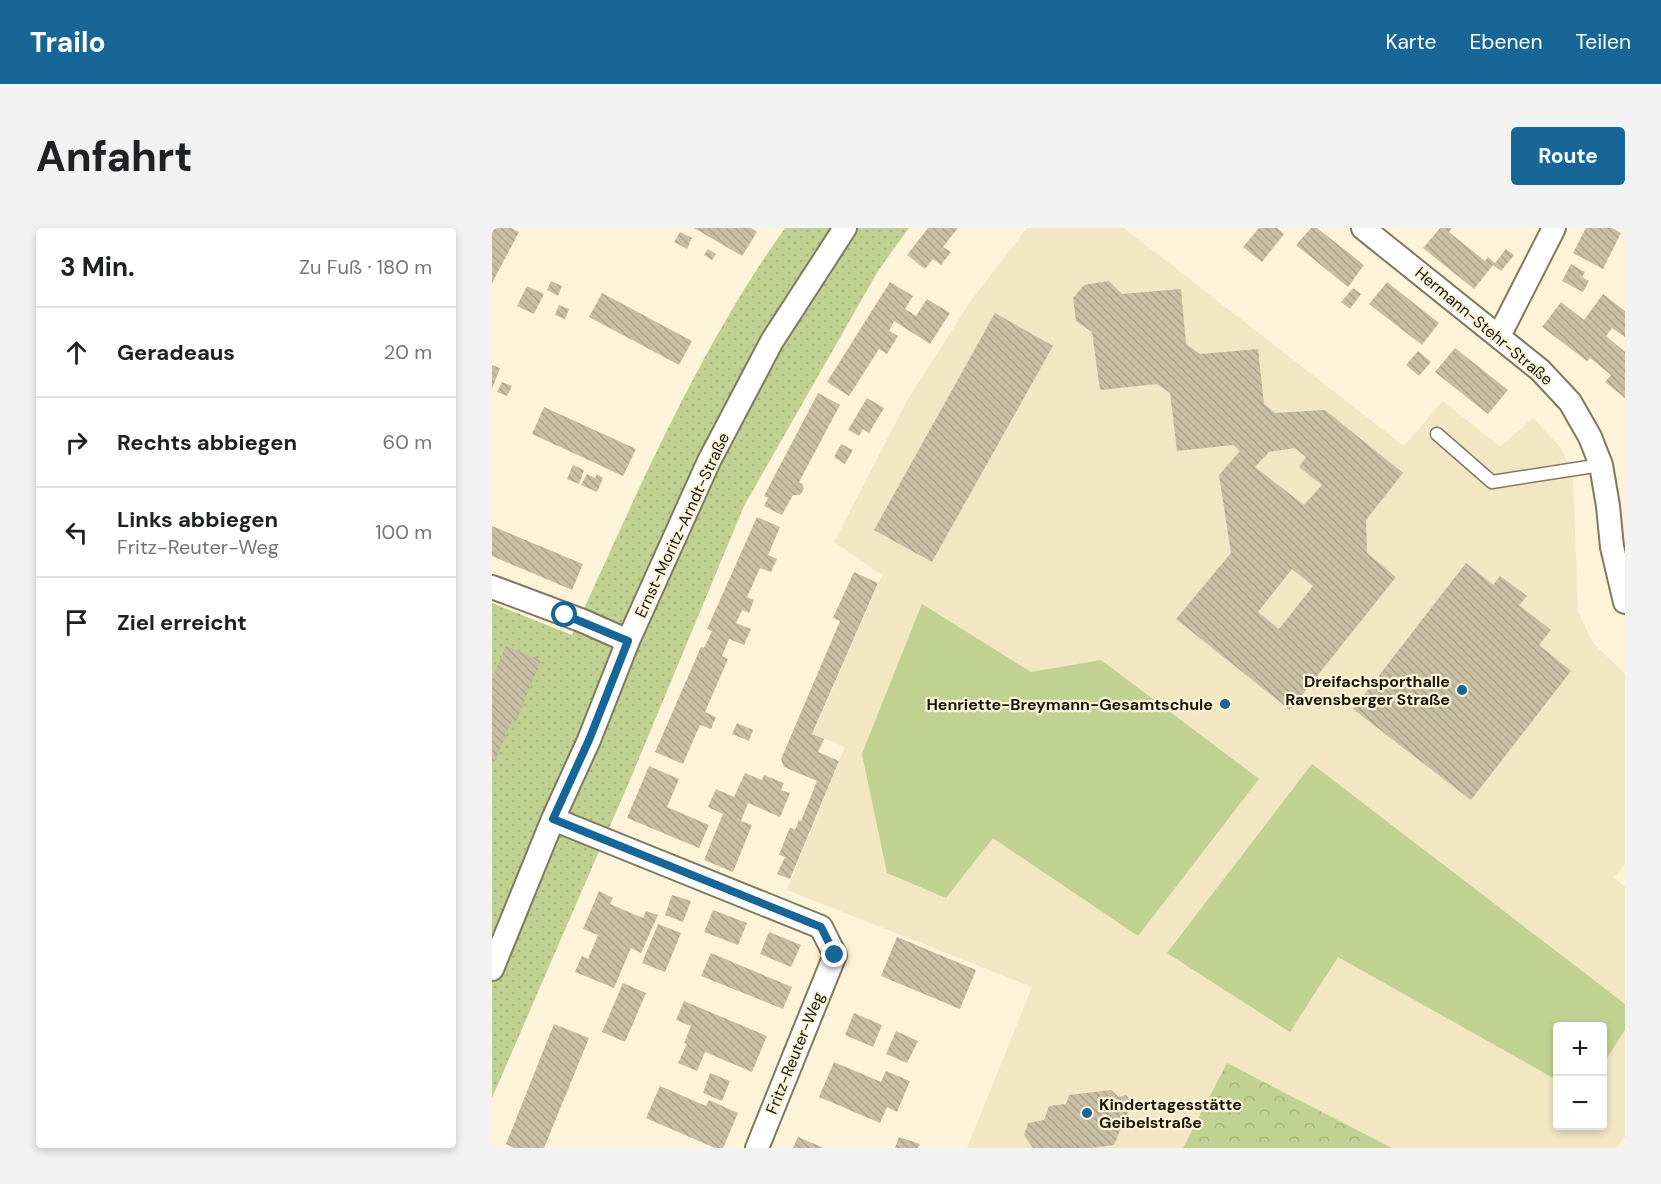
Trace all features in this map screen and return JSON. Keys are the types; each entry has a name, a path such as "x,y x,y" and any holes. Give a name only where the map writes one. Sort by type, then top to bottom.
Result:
{"street":[{"name":"Ernst-Moritz-Arndt-Straße","path":"492,969 553,819 589,740 628,641 709,461 767,351 818,267 845,228"},
{"name":"Hermann-Stehr-Straße","path":"1364,228 1540,370 1570,402 1590,437 1601,465 1614,520 1618,577 1625,602"},
{"path":"1499,336 1554,228"},
{"path":"492,587 583,621 628,641"},
{"name":"Fritz-Reuter-Weg","path":"553,819 821,927 835,955 757,1148"}],"lane":[{"path":"1437,434 1492,482 1601,465"}],"shaded area":[{"name":"Henriette-Breymann-Gesamtschule","path":"1027,228 1124,228 1404,446 1443,401 1500,447 1533,418 1561,448 1573,475 1578,612 1593,643 1625,674 1625,864 1614,877 1625,887 1625,1137 1616,1148 1392,1148 1227,1064 1183,1148 967,1148 1032,987 787,890 845,747 813,734 882,575 834,542 908,399 970,302"}],"green space":[{"path":"785,228 909,228 878,271 744,506 630,780 492,1098 492,603 572,635 644,478 695,375 753,276"},
{"path":"922,604 1031,672 1101,660 1259,779 1138,936 993,838 946,898 887,873 862,754"},
{"path":"1312,764 1625,1004 1625,1030 1607,1058 1607,1022 1553,1022 1553,1078 1338,957 1290,1032 1167,953"},
{"path":"1227,1063 1392,1148 1183,1148"}],"building":[{"path":"492,228 511,228 519,232 492,283"},
{"path":"694,228 751,228 757,232 742,256"},
{"path":"928,228 958,228 943,247 951,252 941,265 933,259 925,269 907,255"},
{"path":"1259,228 1277,228 1284,234 1262,262 1243,247"},
{"path":"1311,228 1317,228 1364,265 1348,287 1296,245"},
{"path":"1440,228 1452,228 1449,232 1485,261 1488,257 1495,263 1506,249 1514,255 1501,271 1493,265 1474,289 1423,248"},
{"path":"1586,228 1612,228 1621,233 1603,269 1573,253"},
{"path":"680,232 692,238 687,249 674,242"},
{"path":"708,249 716,254 712,260 704,255"},
{"path":"1571,264 1585,272 1582,277 1589,281 1583,292 1562,281"},
{"path":"551,281 562,286 558,296 547,290"},
{"path":"1109,281 1122,294 1181,289 1186,344 1200,354 1258,349 1264,404 1275,413 1325,410 1403,473 1366,520 1367,553 1396,577 1290,710 1176,619 1231,553 1219,475 1240,451 1233,445 1177,451 1170,393 1157,384 1100,390 1092,332 1076,321 1073,298 1084,285","holes":["1295,448 1306,457 1299,467 1322,485 1304,505 1255,467 1269,452","1292,569 1313,586 1279,629 1258,612"]},
{"path":"890,282 913,296 905,309 916,316 927,299 950,313 930,344 894,321 889,331 898,336 887,354 879,349 849,396 827,382"},
{"path":"1387,282 1439,323 1422,345 1369,304"},
{"path":"527,286 544,294 534,314 517,306"},
{"path":"1353,288 1361,294 1350,309 1341,302"},
{"path":"602,293 692,341 679,365 589,317"},
{"path":"1603,294 1625,311 1625,337 1612,328 1606,336 1625,352 1625,398 1605,382 1611,375 1590,358 1587,361 1542,327 1561,302 1584,320"},
{"path":"559,305 569,309 565,319 555,315"},
{"path":"995,313 1053,346 932,562 874,530"},
{"path":"1455,348 1508,390 1488,414 1435,372"},
{"path":"1418,351 1431,362 1419,376 1406,365"},
{"path":"492,365 500,368 492,389"},
{"path":"502,382 512,386 507,396 497,392"},
{"path":"818,393 840,405 799,482 804,489 800,495 793,495 782,515 764,506 768,498 764,496"},
{"path":"867,398 884,408 869,433 863,429 859,436 848,430"},
{"path":"544,407 636,449 623,476 532,434"},
{"path":"841,444 853,450 845,464 834,457"},
{"path":"573,465 584,470 579,484 567,479"},
{"path":"587,474 595,478 597,474 603,478 597,492 581,485"},
{"path":"757,517 780,527 768,555 777,559 771,572 760,568 747,597 754,600 749,613 742,610 736,623 751,629 744,645 729,639 722,656 728,659 705,712 716,717 711,729 700,725 683,764 655,752 701,647 704,648 712,631 707,629"},
{"path":"492,526 583,564 572,590 492,556"},
{"name":"Dreifachsporthalle Ravensberger Straße","path":"1466,563 1493,585 1500,576 1527,596 1519,605 1551,630 1539,645 1571,671 1471,800 1353,709"},
{"path":"854,572 878,583 812,734 824,739 818,752 839,761 790,879 777,874 785,857 779,855 790,827 795,830 799,820 801,821 817,781 784,767 781,759 840,621 833,618"},
{"path":"506,646 541,660 515,724 511,723 492,767 492,679"},
{"path":"737,723 753,730 749,741 732,734"},
{"path":"649,766 679,779 667,807 709,825 699,848 627,818"},
{"path":"745,773 762,780 764,775 784,783 781,790 790,793 780,817 748,803 741,821 752,825 733,872 704,860 723,814 708,807 716,789 734,797"},
{"path":"599,891 613,898 610,904 643,918 646,911 658,915 641,953 631,948 614,988 575,972 582,956 588,959 598,935 583,929"},
{"path":"672,895 691,901 683,922 665,915"},
{"path":"713,910 747,923 738,945 704,932"},
{"path":"658,924 681,933 665,972 642,963"},
{"path":"769,932 801,945 791,967 760,954"},
{"path":"897,937 976,970 960,1009 881,976"},
{"path":"711,953 792,987 783,1009 701,976"},
{"path":"623,983 646,993 625,1042 602,1032"},
{"path":"684,1001 767,1036 752,1072 705,1052 697,1071 678,1063 687,1044 684,1043 691,1026 676,1020"},
{"path":"854,1013 882,1025 873,1047 845,1035"},
{"path":"554,1024 589,1038 544,1148 514,1148 506,1144"},
{"path":"896,1031 918,1041 907,1063 886,1054"},
{"path":"834,1062 881,1082 886,1071 910,1081 897,1112 887,1107 880,1123 819,1097"},
{"path":"710,1073 730,1081 722,1101 703,1093"},
{"path":"660,1086 706,1106 709,1100 738,1113 723,1148 715,1148 646,1118"},
{"name":"Kindertagesstätte Geibelstraße","path":"1111,1090 1119,1097 1126,1095 1132,1103 1114,1145 1092,1148 1033,1148 1024,1135 1028,1123 1044,1120 1049,1106 1066,1104 1069,1095"},
{"path":"798,1137 824,1148 793,1148"},
{"path":"899,1137 920,1144 918,1148 895,1148"}],"place":[{"name":"Dreifachsporthalle Ravensberger Straße","path":"1462,690"},
{"name":"Henriette-Breymann-Gesamtschule","path":"1225,704"},
{"name":"Kindertagesstätte Geibelstraße","path":"1087,1113"}],"route":[{"path":"565,615 628,641 589,740 553,819 821,927 835,955"}]}
